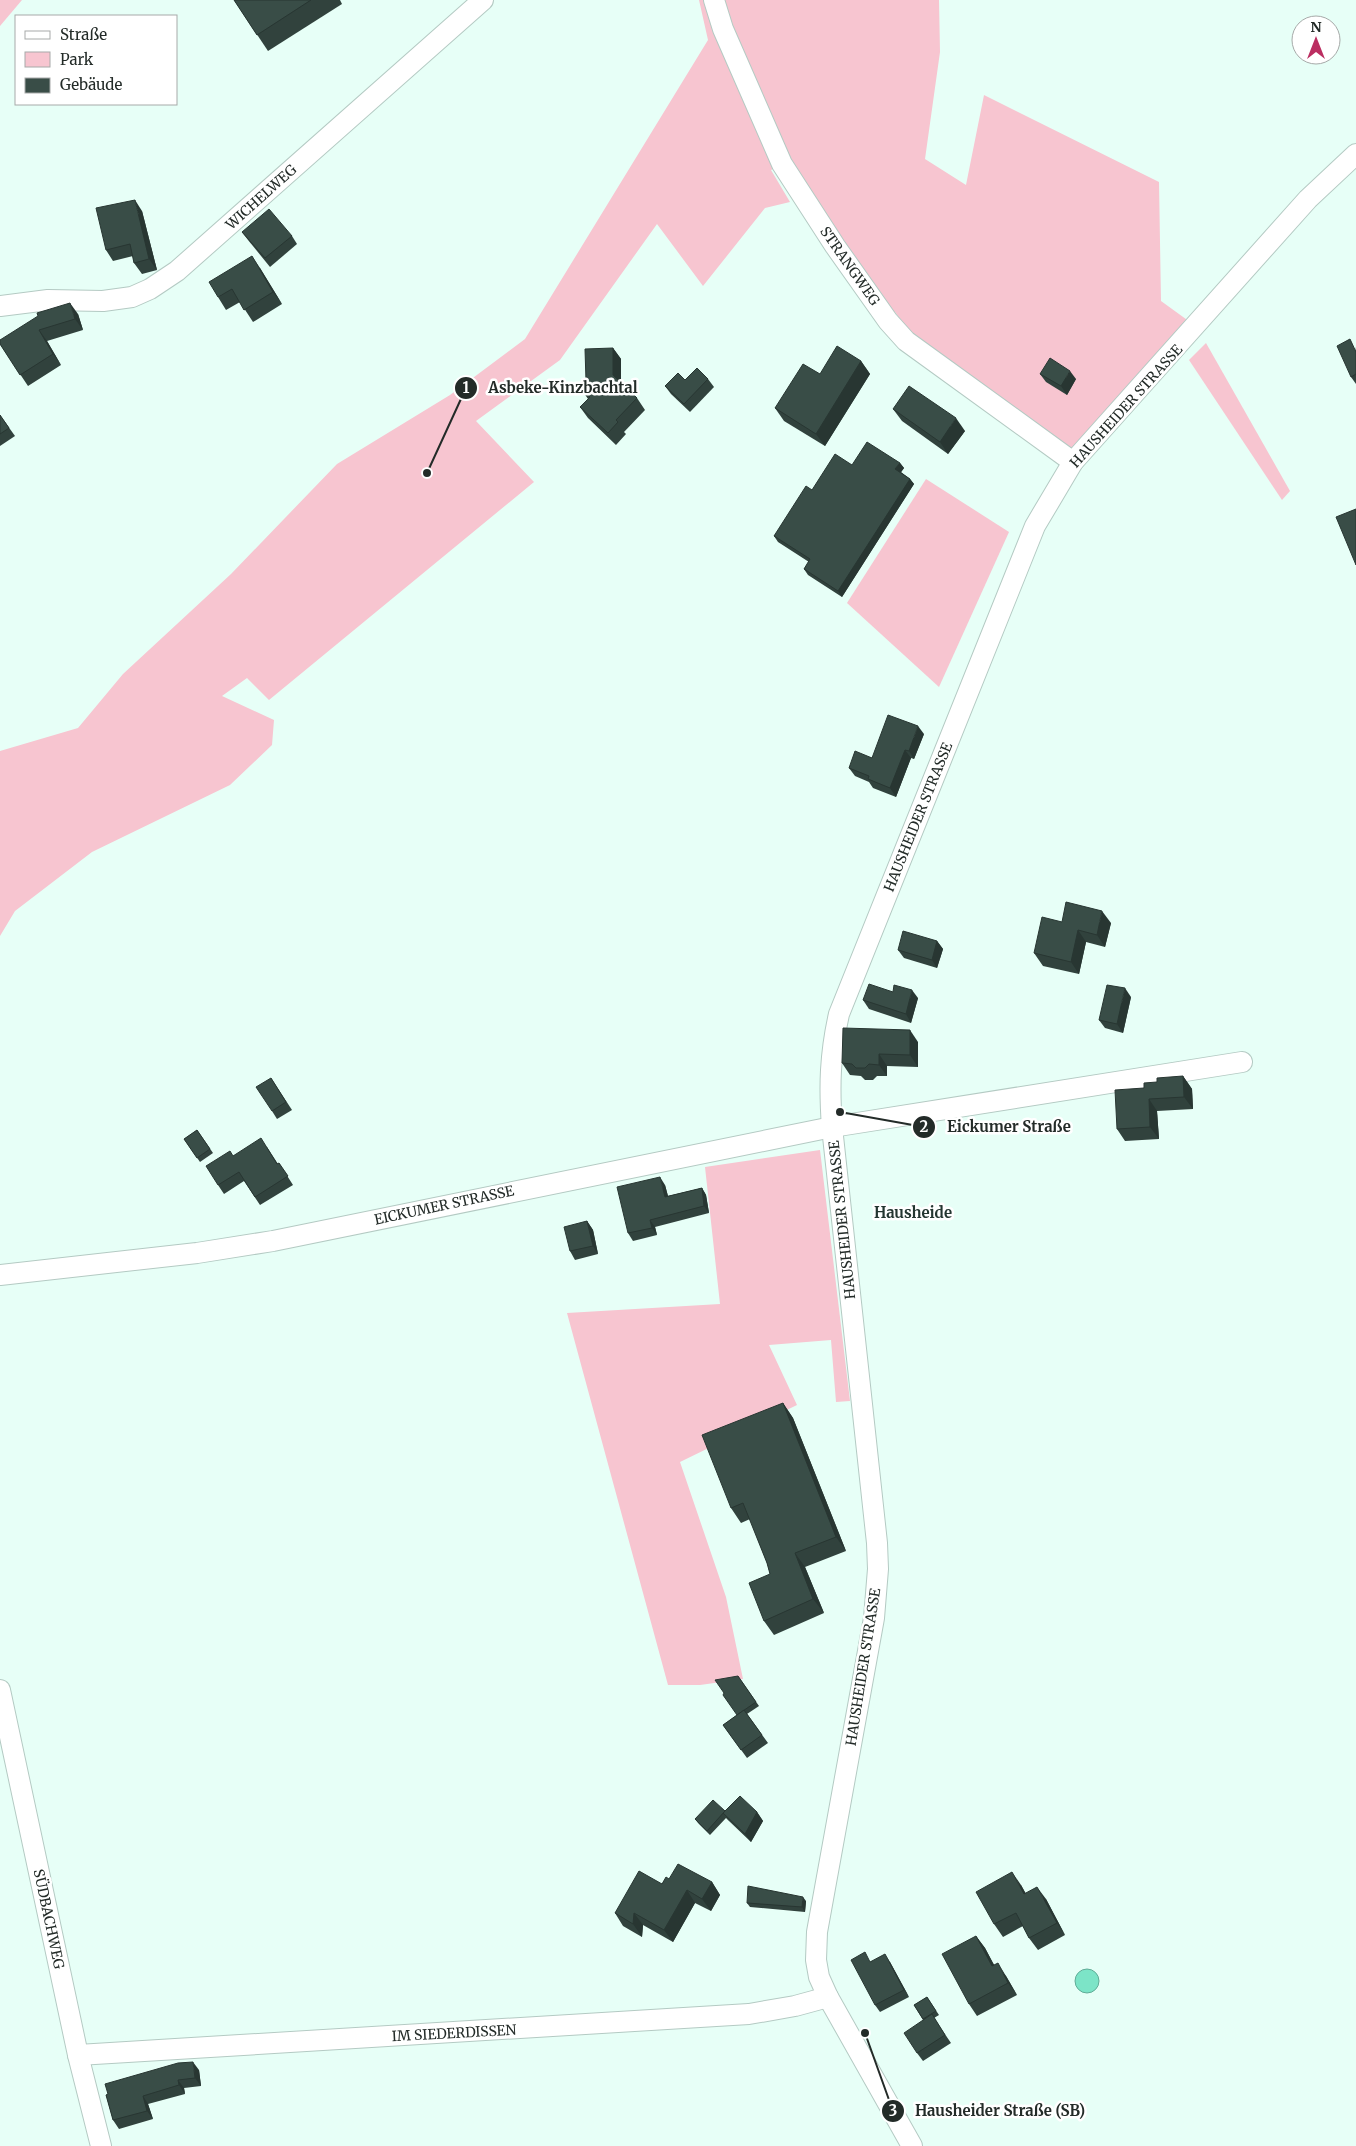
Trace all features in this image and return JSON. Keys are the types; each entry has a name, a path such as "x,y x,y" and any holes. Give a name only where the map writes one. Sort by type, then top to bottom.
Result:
{"street":[{"name":"WICHELWEG","path":"0,306 48,300 103,301 132,297 150,289 177,272 483,0"},
{"name":"STRANGWEG","path":"714,0 722,29 782,164 834,246 888,321 906,341 1073,462"},
{"name":"HAUSHEIDER STRASSE","path":"912,2146 828,1997 818,1968 817,1932 874,1618 878,1569 877,1543 832,1127 830,1057 839,1014 1035,526 1073,462 1308,199 1356,154"},
{"name":"EICKUMER STRASSE","path":"0,1275 197,1253 273,1240 832,1127 1242,1062"},
{"name":"SÜDBACHWEG","path":"0,1690 78,2054 101,2146"},
{"name":"IM SIEDERDISSEN","path":"78,2054 749,2014 794,2006 828,1997"}],"green space":[{"path":"0,0 22,0 0,26"},
{"path":"699,0 939,0 940,52 925,159 966,185 984,95 1159,182 1161,301 1190,322 1074,454 908,330 895,312 887,315 782,165 771,170 790,202 765,208 703,286 657,224 560,360 476,421 534,482 269,700 247,678 222,696 274,720 272,745 230,785 92,852 15,911 0,936 0,751 78,728 123,674 231,574 337,464 450,395 525,339 708,40"},
{"path":"1206,343 1290,491 1282,500 1189,360"},
{"path":"926,479 1009,532 939,687 847,603"},
{"path":"820,1150 850,1401 836,1402 831,1340 769,1345 797,1405 680,1462 726,1597 743,1679 700,1685 668,1685 567,1313 720,1304 705,1167"}],"shaded area":[{"path":"1087,1969 1092,1970 1098,1976 1098,1986 1092,1992 1087,1993 1082,1992 1076,1986 1075,1981 1076,1976 1082,1970"}],"building":[{"path":"234,0 311,0 257,35"},
{"path":"135,200 149,259 134,263 130,244 106,250 96,208"},
{"path":"269,209 292,236 265,258 242,232"},
{"path":"252,256 273,292 244,310 232,289 218,297 209,282"},
{"path":"70,303 75,319 39,330 53,354 20,375 0,344 0,340 38,316 37,313"},
{"path":"1350,339 1356,352 1356,374 1351,377 1337,346"},
{"path":"837,346 861,361 816,434 775,408 803,364 820,374"},
{"path":"613,348 613,375 637,398 616,420 618,422 608,433 580,407 590,397 580,387 586,381 585,349"},
{"path":"1050,358 1070,371 1061,386 1040,374"},
{"path":"697,368 708,379 684,404 665,386 678,373 685,380"},
{"path":"909,386 956,418 940,442 893,409"},
{"path":"0,415 9,428 0,434"},
{"path":"867,442 900,463 895,469 910,479 838,591 804,569 810,559 774,536 806,486 812,490 835,454 852,465"},
{"path":"1356,509 1356,565 1336,517"},
{"path":"888,715 918,726 909,751 905,750 890,788 868,779 869,776 849,768 855,751 872,758"},
{"path":"1066,902 1102,911 1097,935 1078,930 1071,962 1034,953 1042,917 1062,922"},
{"path":"903,931 937,941 932,960 898,950"},
{"path":"869,984 893,992 894,985 912,990 906,1014 863,1000"},
{"path":"1107,985 1125,988 1117,1024 1099,1020"},
{"path":"843,1028 910,1030 910,1055 879,1054 879,1065 869,1064 865,1068 856,1068 852,1064 842,1063"},
{"path":"1183,1076 1184,1097 1149,1099 1150,1127 1117,1129 1115,1090 1144,1088 1144,1083 1157,1082 1157,1078"},
{"path":"271,1078 286,1102 272,1111 256,1087"},
{"path":"197,1130 210,1149 197,1158 184,1139"},
{"path":"261,1138 277,1164 279,1163 288,1176 255,1197 239,1172 218,1185 206,1166 230,1151 233,1156"},
{"path":"660,1177 665,1197 702,1188 704,1206 650,1220 652,1228 628,1233 617,1187"},
{"path":"587,1221 593,1246 570,1251 564,1227"},
{"path":"783,1403 836,1537 795,1553 813,1599 764,1621 749,1583 770,1574 767,1563 743,1503 731,1508 702,1435"},
{"path":"738,1676 756,1702 737,1715 715,1680"},
{"path":"744,1710 762,1735 741,1750 723,1725"},
{"path":"740,1796 757,1812 745,1834 723,1813"},
{"path":"713,1800 725,1811 707,1831 695,1819"},
{"path":"678,1864 712,1882 702,1899 687,1890 664,1930 634,1913 633,1924 615,1913 639,1871 662,1884 666,1877 669,1879"},
{"path":"1012,1872 1024,1894 1037,1887 1057,1923 1029,1938 1016,1913 994,1924 976,1892"},
{"path":"748,1886 803,1897 802,1907 747,1903"},
{"path":"976,1936 992,1966 998,1963 1008,1983 969,2004 942,1954"},
{"path":"865,1952 870,1962 885,1954 904,1990 875,2005 851,1960"},
{"path":"927,1997 936,2011 923,2019 914,2005"},
{"path":"932,2014 945,2035 917,2053 904,2033"},
{"path":"193,2062 195,2078 178,2080 179,2085 143,2096 147,2111 113,2120 105,2084 178,2063"}],"place":[{"name":"Asbeke-Kinzbachtal","path":"427,473"},
{"name":"Eickumer Straße","path":"840,1112"},
{"name":"Hausheider Straße (SB)","path":"865,2033"}],"district":[{"name":"Hausheide","path":"913,1213"}]}
